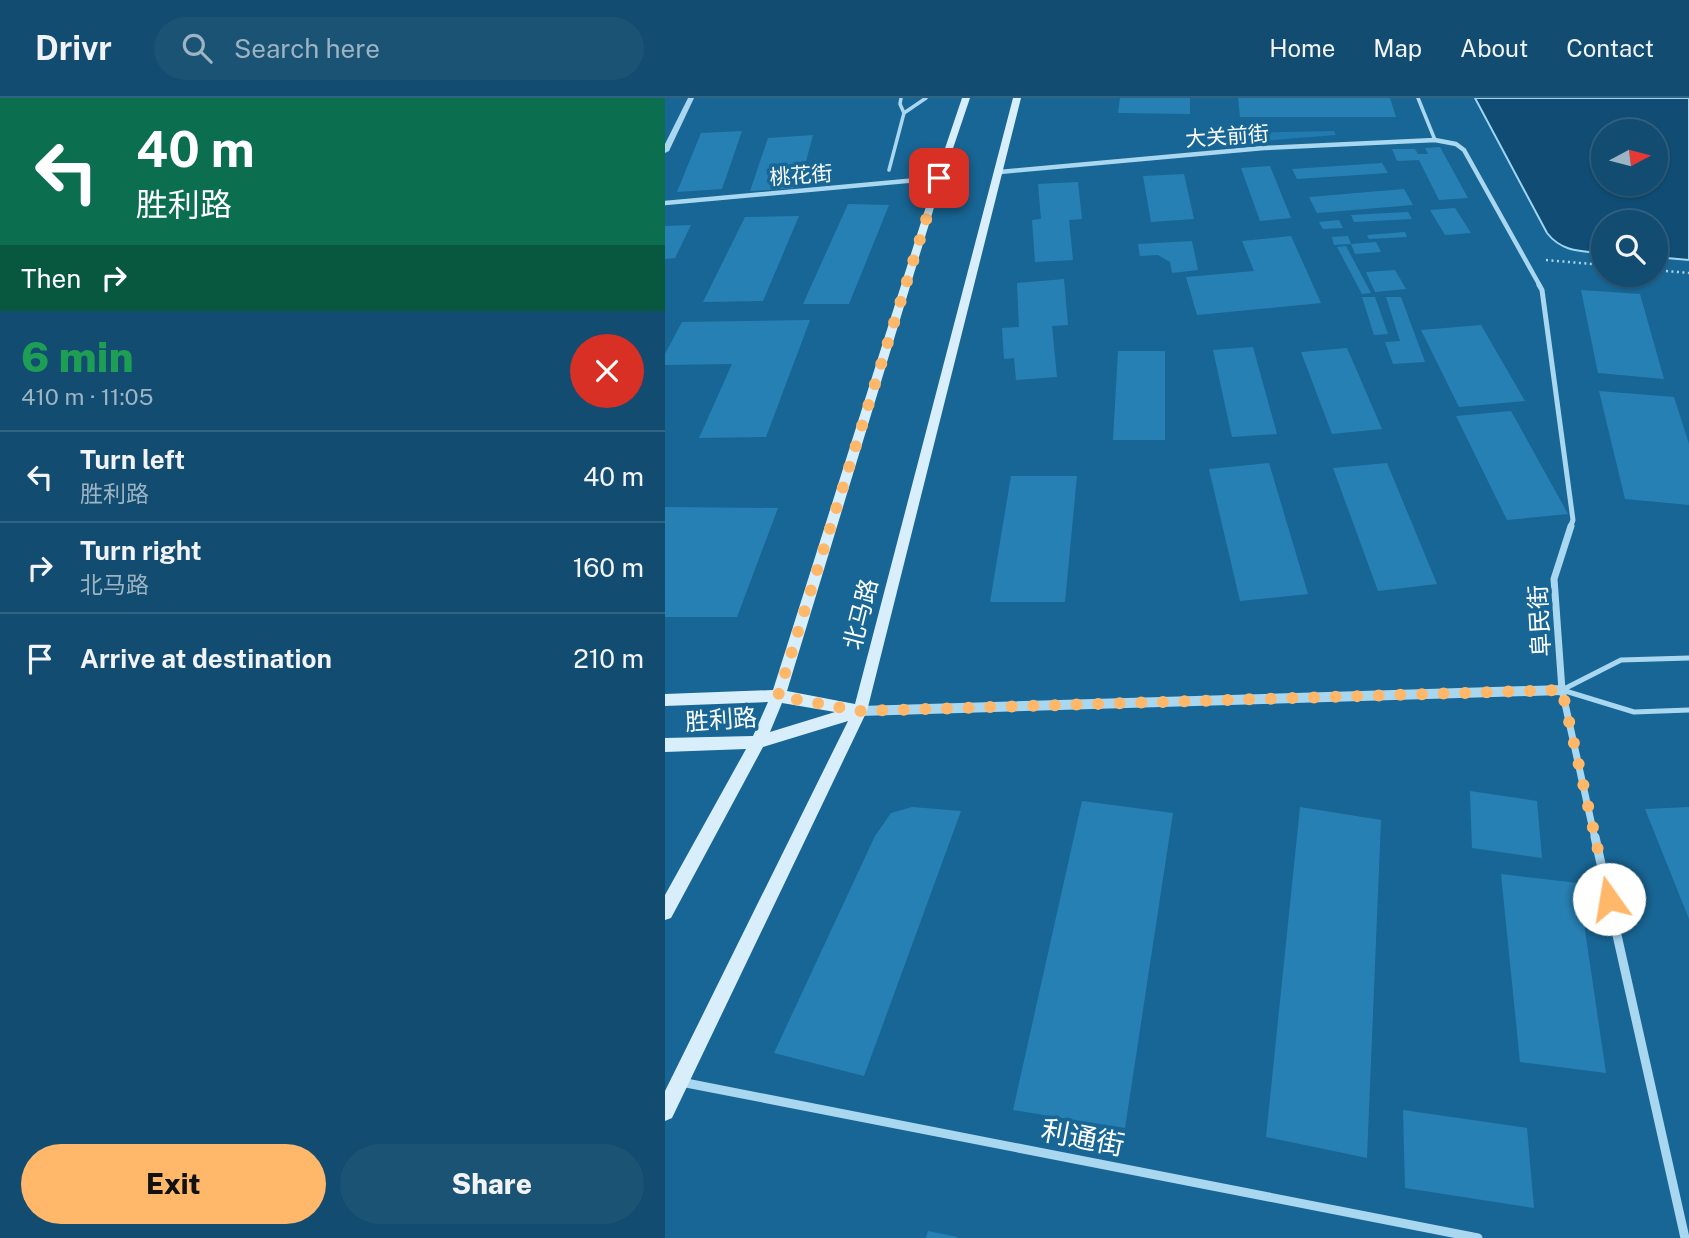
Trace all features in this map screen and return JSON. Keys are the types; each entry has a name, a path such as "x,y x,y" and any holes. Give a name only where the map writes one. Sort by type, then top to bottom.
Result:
{"main road":[{"path":"665,912 758,742 778,696 966,98"},
{"name":"北马路","path":"665,1111 860,711 1017,98"},
{"name":"胜利路","path":"665,700 778,696 860,711"},
{"name":"胜利路","path":"665,745 758,742 860,711"}],"street":[{"path":"665,151 691,98"},
{"path":"1418,98 1435,141"},
{"name":"大关前街","path":"1000,172 1264,148 1435,141 1456,144"},
{"name":"阜民街","path":"1456,144 1464,150 1542,290 1573,520 1554,579 1562,690 1685,1238"},
{"name":"桃花街","path":"665,204 939,178"},
{"name":"胜利路","path":"860,711 1562,690"},
{"name":"利通街","path":"679,1082 1478,1238"}],"lane":[{"path":"889,170 904,113 900,104 901,98"},
{"path":"904,113 926,98"},
{"path":"1562,690 1621,660 1689,658"},
{"path":"1562,690 1635,712 1689,710"}],"path":[{"path":"1545,260 1591,264"},
{"path":"1668,271 1689,273"}],"shaded area":[{"path":"1475,98 1689,98 1689,260 1668,258 1668,210 1591,210 1591,252 1565,247 1547,233"},
{"path":"1334,131 1336,135 1248,142 1239,139 1237,133"}],"building":[{"path":"1120,98 1190,98 1190,114 1118,113"},
{"path":"1238,98 1390,98 1396,117 1240,117"},
{"path":"742,131 722,189 677,192 701,133"},
{"path":"813,135 799,188 750,191 768,138"},
{"path":"1440,147 1468,198 1439,200 1419,160 1397,161 1392,149 1415,149 1418,154 1428,154 1425,148"},
{"path":"1382,163 1388,173 1297,179 1292,169"},
{"path":"1270,166 1291,218 1260,221 1241,168"},
{"path":"1184,174 1194,219 1151,222 1143,176"},
{"path":"1078,182 1082,219 1069,220 1073,260 1035,262 1032,220 1041,219 1038,184"},
{"path":"1404,189 1413,205 1317,213 1309,197"},
{"path":"848,204 889,205 849,304 803,304"},
{"path":"1455,208 1471,233 1445,235 1430,210"},
{"path":"1408,212 1412,219 1354,222 1351,215"},
{"path":"799,216 763,301 703,302 745,217"},
{"path":"1339,220 1343,228 1323,229 1319,222"},
{"path":"691,225 675,258 665,259 665,226"},
{"path":"1405,232 1407,237 1369,239 1367,235"},
{"path":"1291,236 1321,303 1197,315 1186,277 1254,271 1242,241"},
{"path":"1348,236 1351,244 1334,245 1332,237"},
{"path":"1192,241 1198,270 1172,273 1170,262 1158,255 1140,256 1138,244"},
{"path":"1376,242 1381,252 1355,254 1351,244"},
{"path":"1346,246 1371,293 1362,294 1337,247"},
{"path":"1395,270 1406,289 1375,292 1366,272"},
{"path":"1064,279 1068,325 1052,326 1057,377 1016,380 1014,358 1004,359 1002,328 1019,327 1017,283"},
{"path":"1581,290 1640,294 1664,379 1598,373"},
{"path":"1362,297 1375,297 1388,334 1374,335"},
{"path":"1386,297 1401,297 1425,362 1393,364 1385,342 1400,341"},
{"path":"810,320 766,437 699,438 732,364 665,365 665,354 682,322"},
{"path":"1481,325 1525,401 1459,407 1421,330"},
{"path":"1253,347 1277,434 1232,437 1213,350"},
{"path":"1347,348 1382,429 1332,434 1301,352"},
{"path":"1118,351 1165,351 1165,440 1113,440"},
{"path":"1599,391 1674,397 1689,444 1689,505 1625,499"},
{"path":"1511,411 1568,514 1507,520 1456,416"},
{"path":"1269,463 1308,594 1240,601 1209,469"},
{"path":"1387,463 1437,584 1378,591 1333,468"},
{"path":"1011,476 1077,476 1065,602 990,602"},
{"path":"665,507 778,508 737,617 665,617"},
{"path":"1470,791 1537,801 1542,858 1472,848"},
{"path":"1082,801 1173,813 1125,1128 1013,1110"},
{"path":"912,807 961,811 864,1076 774,1053 875,836 891,813"},
{"path":"1300,807 1381,820 1367,1158 1266,1137"},
{"path":"1689,807 1689,919 1645,809"},
{"path":"1501,874 1578,883 1606,1073 1520,1062"},
{"path":"1403,1110 1527,1128 1534,1208 1405,1188"},
{"path":"928,1231 957,1237 957,1238 926,1238"}],"route":[{"path":"939,178 778,696 860,711 1562,690 1609,899"}]}
